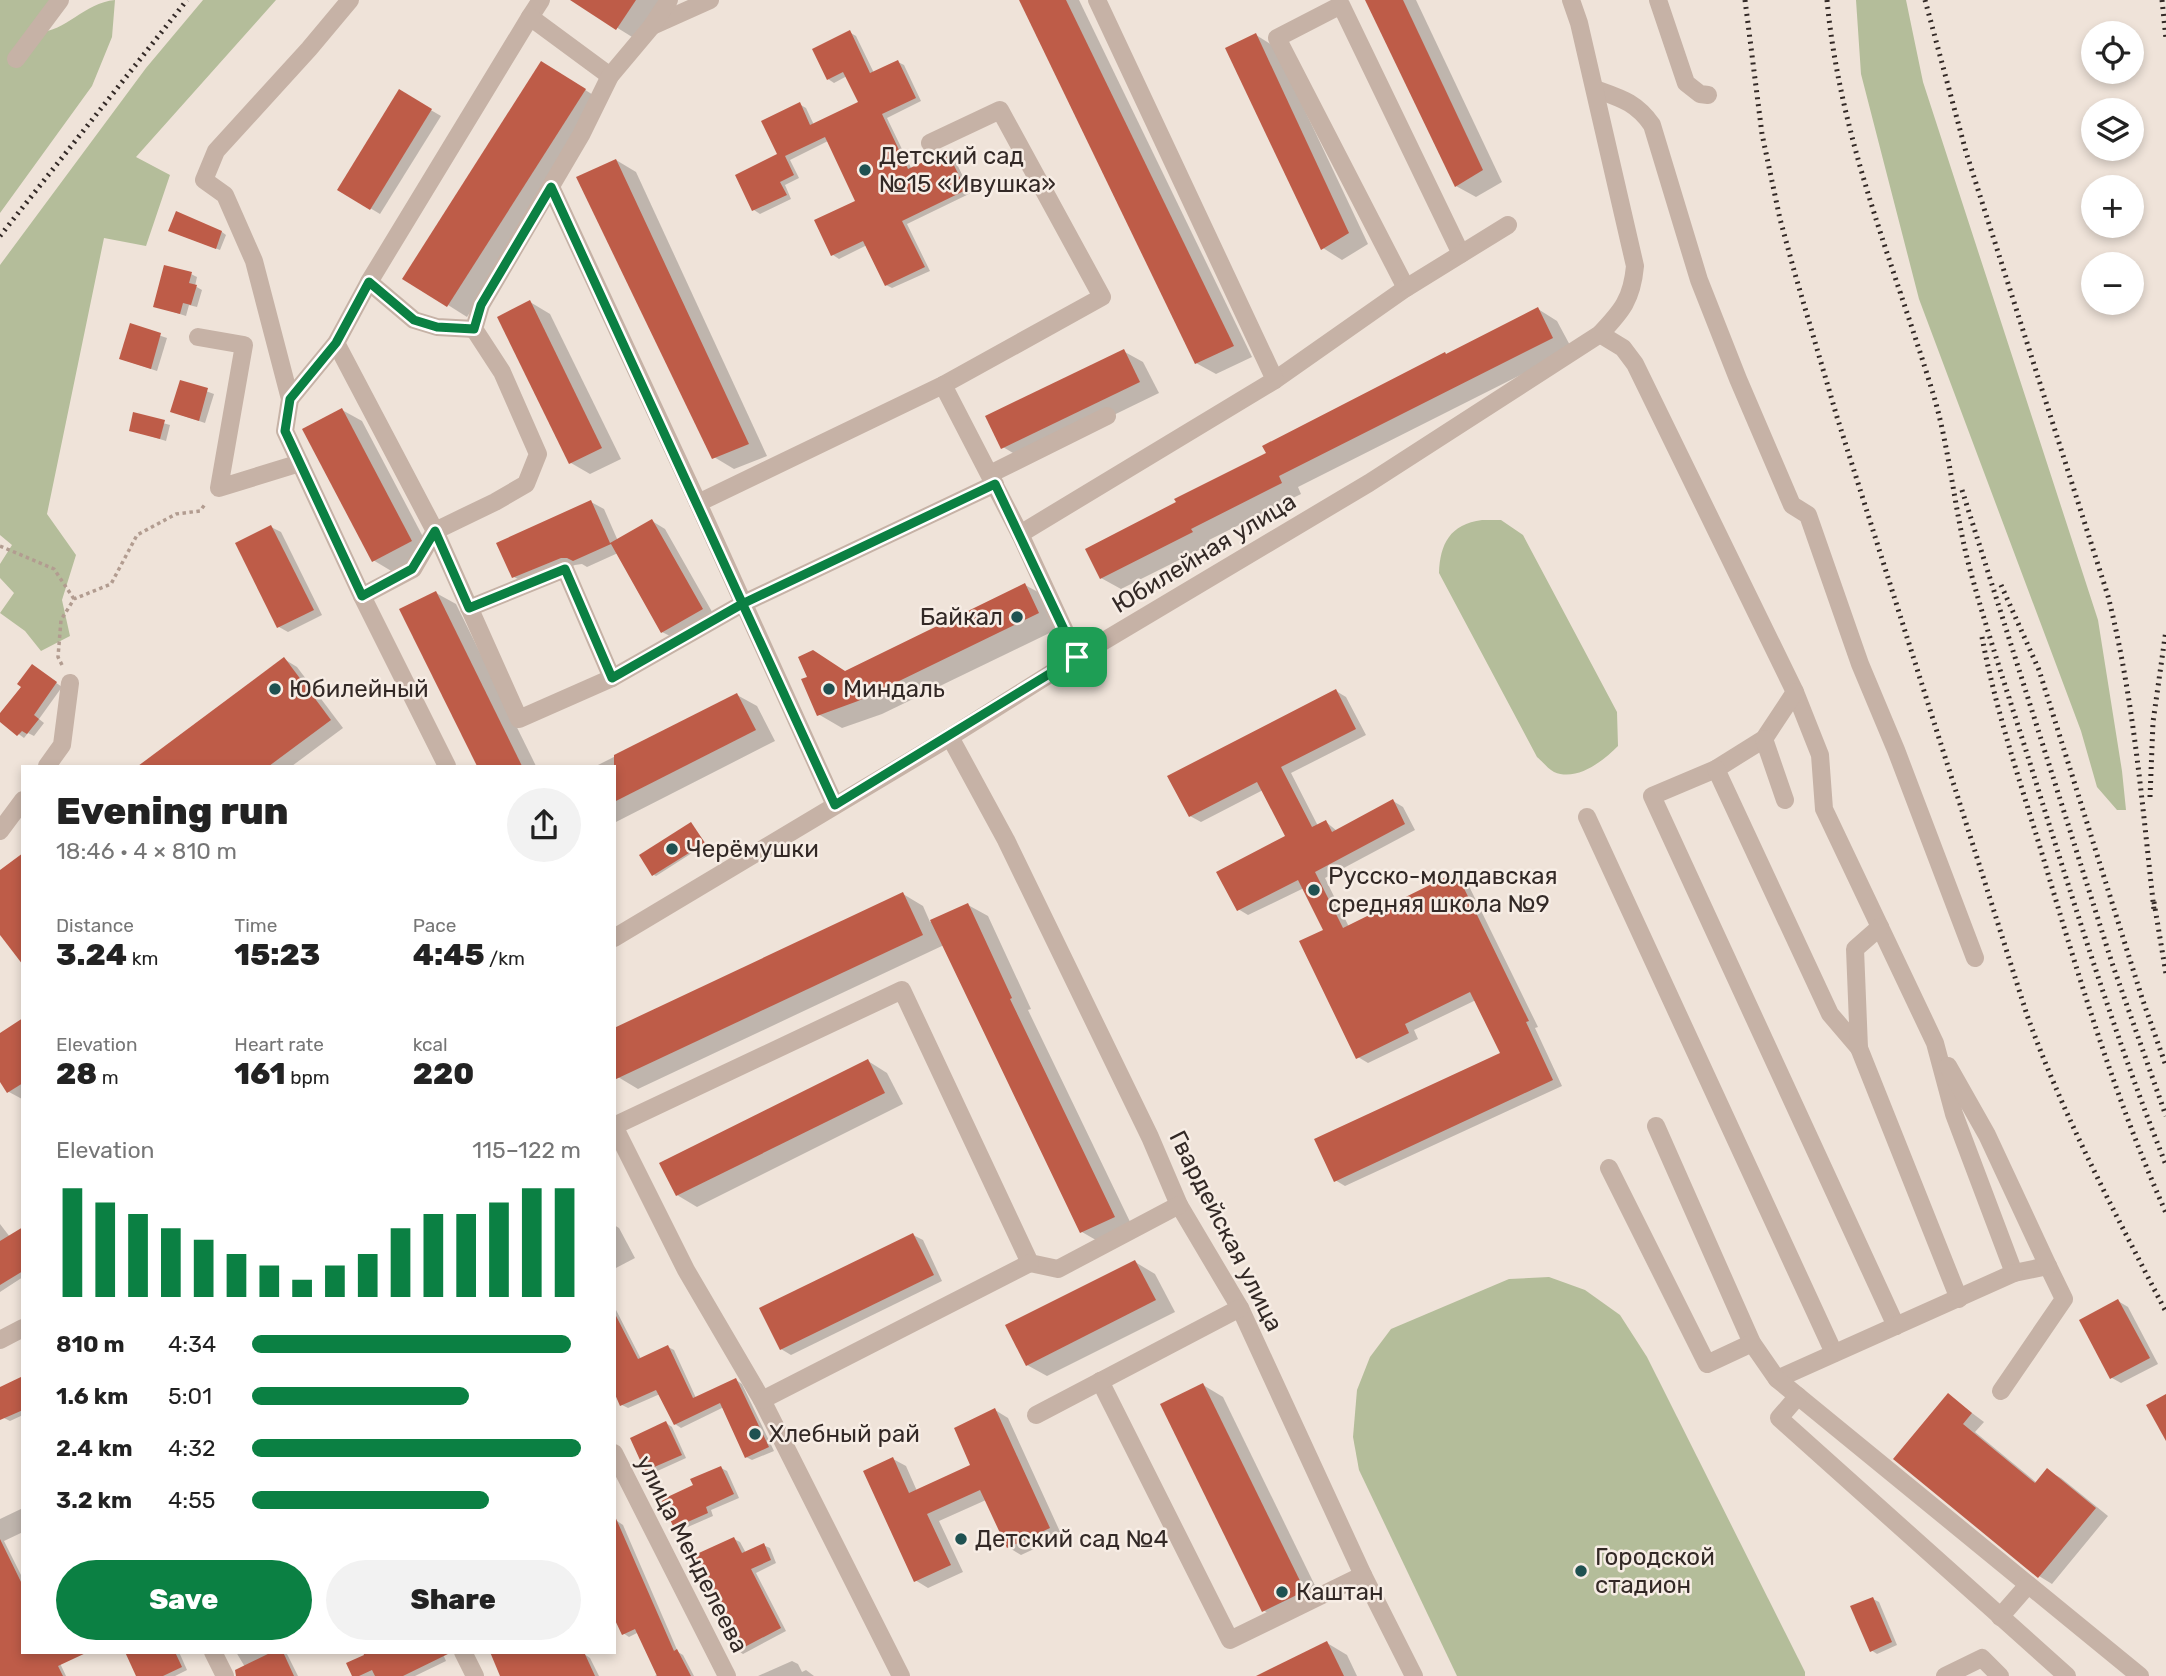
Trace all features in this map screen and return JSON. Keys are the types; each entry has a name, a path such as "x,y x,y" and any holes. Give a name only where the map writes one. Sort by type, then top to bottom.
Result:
{"street":[{"path":"16,59 60,0"},
{"path":"351,0 216,151 204,180 225,195 254,261 290,399 285,431 362,596 446,765"},
{"path":"290,399 336,343 369,282 541,0"},
{"path":"362,596 412,569 435,531 526,484 538,454 502,372 474,329 481,305 581,135 610,76 652,26 669,0"},
{"path":"652,26 710,0"},
{"path":"1097,0 1275,380"},
{"name":"Юбилейная улица","path":"616,937 1369,483 1600,334 1621,312 1628,300 1635,266 1595,89 1571,0"},
{"path":"1658,0 1686,83 1700,94 1708,95"},
{"path":"1406,288 1277,38 1341,5 1461,254"},
{"path":"530,18 610,76"},
{"path":"1595,89 1641,110 1652,125 1699,280 1792,505 1808,515 1860,664 1901,763 1975,958"},
{"path":"698,503 943,384 1102,297 1000,110 930,143"},
{"path":"551,187 835,805"},
{"path":"1020,534 1275,380 1406,288 1508,225"},
{"path":"369,282 414,320 437,327 474,329"},
{"path":"1600,334 1623,348 1635,364 1795,692 1820,755 1824,809 1936,1043 1987,1135 2064,1299 2001,1391"},
{"path":"198,337 244,345 219,488 300,463"},
{"path":"336,343 435,531 519,719 612,678 742,604 993,479 1107,416"},
{"path":"943,384 1020,534 1077,657"},
{"path":"469,608 565,569 612,678"},
{"path":"48,765 62,745 70,682"},
{"path":"1795,692 1764,739 1716,769 1652,796 1896,1326"},
{"name":"Гвардейская улица","path":"950,737 1006,840 1150,1137 1179,1206 1240,1308 1363,1575 1415,1676"},
{"path":"1764,739 1785,800"},
{"path":"1716,769 1830,1014 1859,1048 1959,1299"},
{"path":"0,831 21,803"},
{"path":"1587,817 1834,1353"},
{"path":"1859,1048 1855,950 1880,927"},
{"path":"616,1125 902,990 1030,1263"},
{"path":"1936,1043 1954,1114 2014,1273"},
{"path":"1656,1126 1752,1343 1777,1379 2140,1676"},
{"path":"616,1130 686,1270 762,1400 901,1676"},
{"path":"1609,1168 1707,1364 1752,1343"},
{"path":"762,1400 1030,1263 1058,1269 1179,1206"},
{"path":"1777,1379 2014,1273 2048,1266"},
{"path":"1036,1415 1240,1308"},
{"path":"0,1340 21,1329"},
{"path":"1100,1381 1230,1640 1363,1575"},
{"path":"1798,1396 1779,1418 2067,1676"},
{"name":"улица Менделеева","path":"616,1457 727,1676"},
{"path":"2000,1617 2028,1585"},
{"path":"214,1654 225,1676"},
{"path":"464,1654 475,1676"},
{"path":"1945,1676 1982,1658 2000,1676"}],"path":[{"path":"70,682 58,657 61,620 74,599 111,584 137,536 176,514 200,511 219,488"},
{"path":"0,546 54,569 74,599"}],"green space":[{"path":"0,0 55,0 39,32 57,27 94,6 115,0 112,37 92,86 0,213"},
{"path":"203,0 276,0 136,157 170,175 146,246 104,238 47,514 76,555 62,600 70,636 41,651 25,631 0,613 14,593 0,578 0,564 12,545 0,535 0,265 146,68"},
{"path":"1856,0 1906,0 1923,82 2098,620 2126,810 2117,810 2097,787 2081,731 1919,299 1861,74"},
{"path":"1482,520 1501,520 1523,535 1617,712 1618,746 1605,758 1580,772 1554,772 1537,757 1439,573 1442,553 1449,537 1462,526"},
{"name":"Городской стадион","path":"1549,1277 1585,1290 1620,1315 1647,1357 1805,1676 1457,1676 1359,1470 1353,1437 1357,1390 1370,1357 1391,1329 1509,1279"}],"building":[{"path":"570,0 636,0 616,30"},
{"path":"1019,0 1066,0 1234,346 1195,364"},
{"path":"1365,0 1403,0 1483,170 1455,187"},
{"path":"850,30 870,73 898,60 916,98 882,114 908,169 947,151 966,190 902,221 925,267 885,286 863,241 831,256 814,220 855,201 825,137 785,156 794,175 780,182 787,195 752,211 735,175 777,154 761,121 800,102 810,125 858,102 843,72 827,80 812,49"},
{"path":"1256,33 1349,233 1321,250 1225,48"},
{"path":"541,61 586,89 447,307 402,279"},
{"path":"399,89 432,109 370,210 337,190"},
{"path":"616,159 749,444 712,459 576,177"},
{"path":"176,211 222,231 216,249 168,231"},
{"path":"164,265 192,272 189,283 197,285 191,305 183,303 180,314 153,307"},
{"path":"530,300 602,448 569,464 497,317"},
{"path":"1538,307 1553,338 1279,476 1282,483 1100,579 1085,549 1176,502 1174,499 1266,453 1262,446"},
{"path":"130,323 161,333 151,369 119,359"},
{"path":"1124,349 1140,382 1001,449 985,416"},
{"path":"180,380 208,388 199,421 170,412"},
{"path":"342,408 412,541 372,562 302,429"},
{"path":"133,412 165,420 160,439 129,431"},
{"path":"591,500 610,543 652,519 703,609 661,633 611,544 573,561 561,558 512,578 496,543"},
{"path":"271,525 314,610 277,628 235,543"},
{"path":"1025,583 1039,613 858,701 817,716 801,679 807,677 798,657 813,650 845,671"},
{"path":"436,591 522,765 477,765 399,609"},
{"name":"Юбилейный","path":"284,657 331,720 270,765 139,765"},
{"path":"32,664 57,682 34,715 39,719 27,734 22,731 17,736 0,722 0,713 21,687 17,684"},
{"path":"1336,689 1356,729 1281,767 1312,827 1326,820 1332,832 1393,799 1405,824 1315,872 1343,928 1456,872 1529,1021 1526,1022 1553,1080 1334,1182 1314,1139 1500,1053 1470,992 1405,1024 1409,1033 1356,1059 1299,941 1323,930 1298,880 1237,911 1216,872 1285,836 1257,782 1189,817 1167,776"},
{"path":"737,693 756,730 616,801 614,755"},
{"name":"Черёмушки","path":"691,822 705,843 652,876 639,855"},
{"path":"21,854 21,962 0,935 0,870"},
{"path":"903,892 923,935 616,1079 616,1027"},
{"path":"968,903 1012,998 1010,999 1115,1217 1080,1233 930,920"},
{"path":"21,1019 21,1084 7,1093 0,1082 0,1033"},
{"path":"868,1059 885,1093 676,1196 659,1163"},
{"path":"21,1228 21,1272 0,1285 0,1241"},
{"path":"913,1233 934,1275 780,1350 759,1308"},
{"path":"1135,1260 1156,1300 1026,1366 1005,1325"},
{"path":"2118,1299 2150,1358 2110,1379 2079,1320"},
{"path":"616,1316 638,1359 668,1345 693,1398 736,1378 769,1447 745,1458 720,1403 674,1425 656,1390 620,1406 616,1397"},
{"path":"21,1377 21,1411 0,1420 0,1387"},
{"path":"1203,1383 1305,1591 1262,1612 1160,1404"},
{"path":"1948,1393 1972,1413 1963,1424 2035,1483 2047,1468 2096,1508 2038,1578 1893,1459"},
{"path":"2166,1394 2166,1441 2146,1405"},
{"path":"995,1408 1050,1528 1007,1548 980,1490 927,1514 951,1565 914,1582 863,1471 893,1457 909,1493 970,1465 954,1428"},
{"path":"666,1421 682,1455 645,1471 630,1438"},
{"path":"721,1466 734,1494 706,1507 708,1513 674,1528 661,1500 693,1485 690,1479"},
{"path":"616,1519 674,1651 677,1649 691,1676 657,1676 635,1629 622,1635 616,1622"},
{"path":"734,1537 742,1553 764,1543 771,1560 751,1569 781,1628 735,1652 690,1557"},
{"path":"0,1539 21,1582 21,1654 84,1654 58,1666 63,1676 0,1676"},
{"path":"1873,1597 1892,1642 1870,1652 1850,1606"},
{"path":"1327,1641 1344,1676 1256,1676"},
{"path":"126,1654 176,1654 182,1667 163,1676 136,1676"},
{"path":"268,1654 284,1654 294,1676 236,1676 235,1670"},
{"path":"448,1654 403,1676 375,1676 372,1670 352,1676 346,1663 364,1655"},
{"path":"491,1654 585,1654 595,1676 500,1676"}],"railway":[{"path":"0,236 187,0"},
{"path":"1745,0 1762,134 1795,274 1837,417 2027,1015 2074,1129 2166,1312"},
{"path":"1827,0 1834,52 1856,153 1935,400 1961,530 1979,600 2099,978 2166,1165"},
{"path":"1925,0 1966,152 2108,596 2131,713 2154,910"},
{"path":"2162,0 2166,39"},
{"path":"1962,490 2112,963 2166,1116"},
{"path":"2001,585 2039,670 2166,1066"},
{"path":"2150,797 2153,722 2166,630"},
{"path":"1982,637 1994,693 2084,992 2130,1126 2166,1213"},
{"path":"2154,902 2166,974"}],"place":[{"name":"Детский сад №15 «Ивушка»","path":"865,170"},
{"name":"Байкал","path":"1017,617"},
{"name":"Юбилейный","path":"275,689"},
{"name":"Миндаль","path":"829,689"},
{"name":"Черёмушки","path":"672,849"},
{"name":"Русско-молдавская средняя школа №9","path":"1314,890"},
{"name":"Хлебный рай","path":"755,1434"},
{"name":"Детский сад №4","path":"961,1539"},
{"name":"Городской стадион","path":"1581,1571"},
{"name":"Каштан","path":"1282,1592"}],"route":[{"path":"1077,657 835,805 742,604 698,503 551,187 481,305 474,329 437,327 414,320 369,282 336,343 290,399 285,431 362,596 412,569 435,531 469,608 565,569 612,678 742,604 995,484 1077,657"}]}
